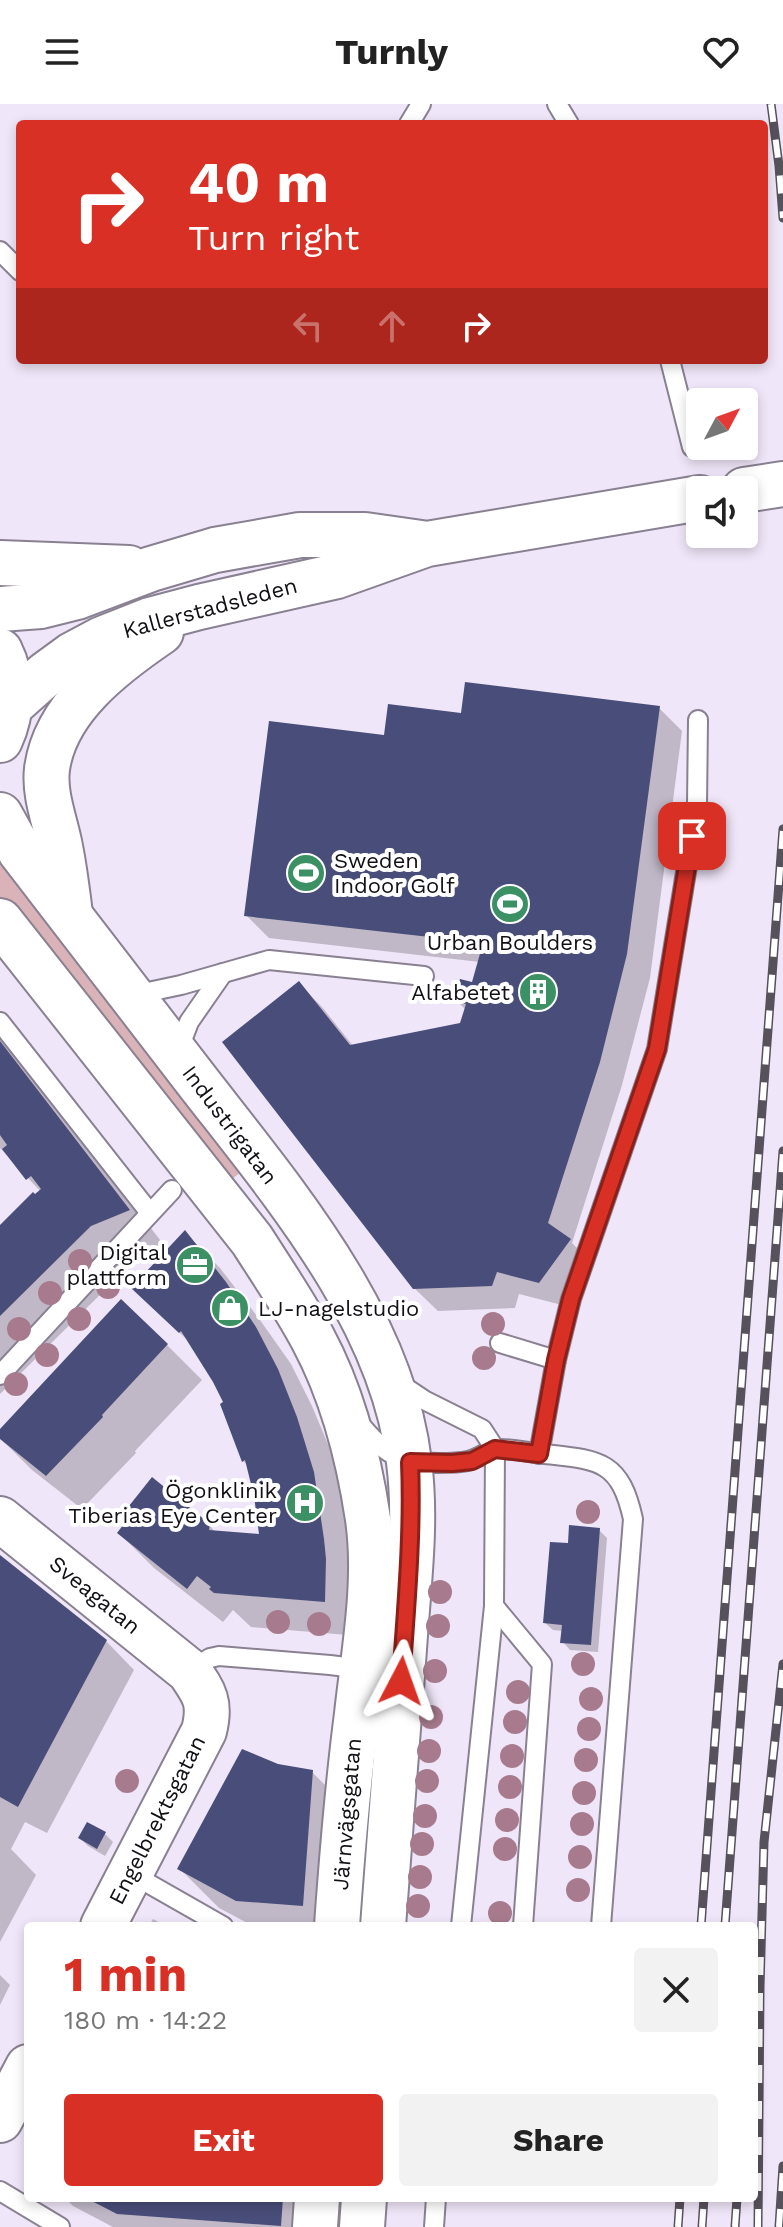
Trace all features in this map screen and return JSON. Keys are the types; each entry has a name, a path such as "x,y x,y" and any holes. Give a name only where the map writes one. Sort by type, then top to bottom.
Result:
{"main road":[{"path":"758,488 783,484"},
{"name":"Kallerstadsleden","path":"5,723 46,674 72,655 150,620 337,576 427,544 686,500"},
{"name":"Kallerstadsleden","path":"0,609 41,606 77,597 151,569 215,550 300,535 365,535 427,544"},
{"path":"0,563 151,569"},
{"path":"71,917 60,845 49,804 47,770 56,737 74,709 106,674 199,607"},
{"path":"0,651 10,682 5,723"},
{"name":"Industrigatan","path":"0,815 20,851 317,1242 358,1308 388,1376 402,1419 410,1462"},
{"path":"0,921 185,1180"},
{"name":"Järnvägsgatan","path":"185,1180 252,1240 286,1292 314,1341 353,1447 368,1521 369,1601 344,1817 337,1922"},
{"name":"Järnvägsgatan","path":"383,1922 410,1558 410,1462"},
{"name":"Sveagatan","path":"0,1519 189,1671"},
{"name":"Engelbrektsgatan","path":"105,1922 204,1731 208,1703 189,1671"},
{"path":"0,2120 24,2075"},
{"path":"315,2227 317,2202"},
{"path":"362,2227 364,2202"}],"lane":[{"path":"0,251 16,267"},
{"path":"671,364 686,423"},
{"path":"539,1454 571,1299 657,1049 697,805 698,720"},
{"path":"131,995 181,985 269,960 424,976"},
{"path":"177,1054 189,1022 223,973"},
{"path":"0,1022 150,1213"},
{"path":"0,1375 150,1213 185,1180"},
{"path":"500,1343 556,1360"},
{"path":"388,1376 424,1400 482,1429 495,1449 494,1606 461,1922"},
{"path":"337,1397 386,1451 410,1462 472,1461 495,1449 591,1459 606,1466 618,1479 629,1500 633,1519 601,1922"},
{"path":"494,1606 542,1664 523,1922"},
{"path":"189,1671 219,1656 330,1665 373,1676 399,1707"},
{"path":"130,1873 216,1922"},
{"path":"0,2191 60,2227"},
{"path":"434,2227 436,2202"}],"shaded area":[{"path":"0,856 241,1172 232,1179 0,902"}],"building":[{"name":"Alfabetet","path":"465,682 660,706 627,954 600,1062 548,1223 571,1239 539,1283 497,1272 492,1286 413,1289 222,1042 299,981 350,1045 460,1023 466,1004 454,1001 460,979 472,982 483,943 244,916 269,721 384,735 388,704 461,713"},
{"path":"0,1041 130,1210 91,1226 0,1316 0,1225 33,1192 35,1194 41,1189 31,1176 26,1180 2,1149 7,1145 0,1135"},
{"path":"185,1230 256,1327 278,1369 297,1417 314,1472 326,1559 325,1602 214,1593 197,1576 187,1589 117,1533 130,1516 125,1511 152,1477 210,1524 209,1530 259,1534 245,1460 242,1462 220,1404 223,1402 213,1382 181,1331 179,1333 131,1288"},
{"path":"121,1299 168,1344 46,1476 0,1439 0,1429"},
{"path":"569,1525 600,1528 591,1645 560,1643 562,1625 543,1623 550,1542 568,1543"},
{"path":"0,1555 107,1640 18,1807 0,1797"},
{"path":"242,1749 278,1764 313,1770 303,1906 236,1901 177,1869"},
{"path":"87,1822 106,1832 97,1849 78,1838"},
{"path":"94,2202 283,2202 281,2226 117,2214"}],"railway":[{"path":"771,104 783,218"},
{"path":"701,1922 783,829"},
{"path":"725,1922 783,1151"},
{"path":"758,2227 764,1842 783,1664"},
{"path":"779,2227 783,2166"},
{"path":"678,2227 680,2202"},
{"path":"702,2227 704,2202"},
{"path":"735,2227 737,2202"}],"place":[{"name":"Sweden Indoor Golf","path":"306,873"},
{"name":"Urban Boulders","path":"510,904"},
{"name":"Alfabetet","path":"538,992"},
{"name":"Digital plattform","path":"195,1265"},
{"name":"LJ-nagelstudio","path":"230,1308"},
{"name":"Ögonklinik Tiberias Eye Center","path":"305,1503"}],"route":[{"path":"401,1681 410,1558 410,1462 472,1461 495,1449 539,1454 571,1299 657,1049 692,836"}]}
